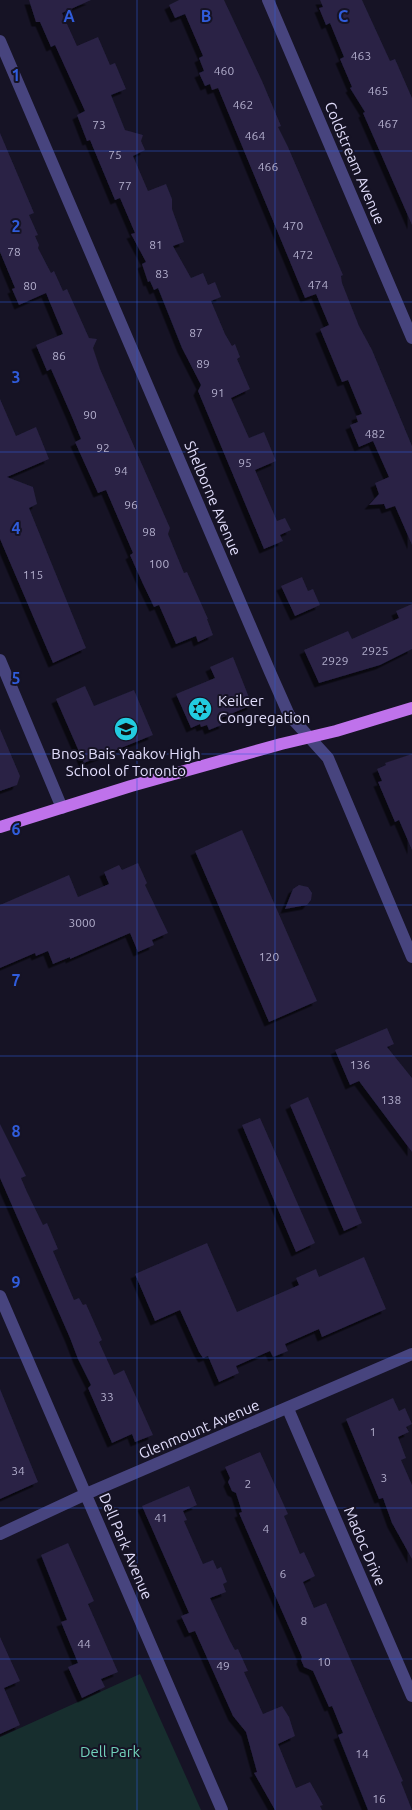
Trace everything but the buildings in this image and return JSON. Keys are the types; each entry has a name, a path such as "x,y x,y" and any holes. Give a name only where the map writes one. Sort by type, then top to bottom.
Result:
{"main road":[{"path":"0,827 131,786 412,708"}],"street":[{"name":"Coldstream Avenue","path":"268,0 412,338"},
{"name":"Shelborne Avenue","path":"0,41 289,715 328,758 412,957"},
{"path":"0,660 62,808"},
{"name":"Dell Park Avenue","path":"0,1296 222,1810"},
{"name":"Glenmount Avenue","path":"0,1534 86,1494 288,1409 412,1354"},
{"name":"Madoc Drive","path":"288,1409 412,1696"}],"green space":[{"name":"Dell Park","path":"140,1674 201,1810 0,1810 0,1737"}],"place":[{"name":"Keilcer Congregation","path":"200,709"},
{"name":"Bnos Bais Yaakov High School of Toronto","path":"126,729"}]}
